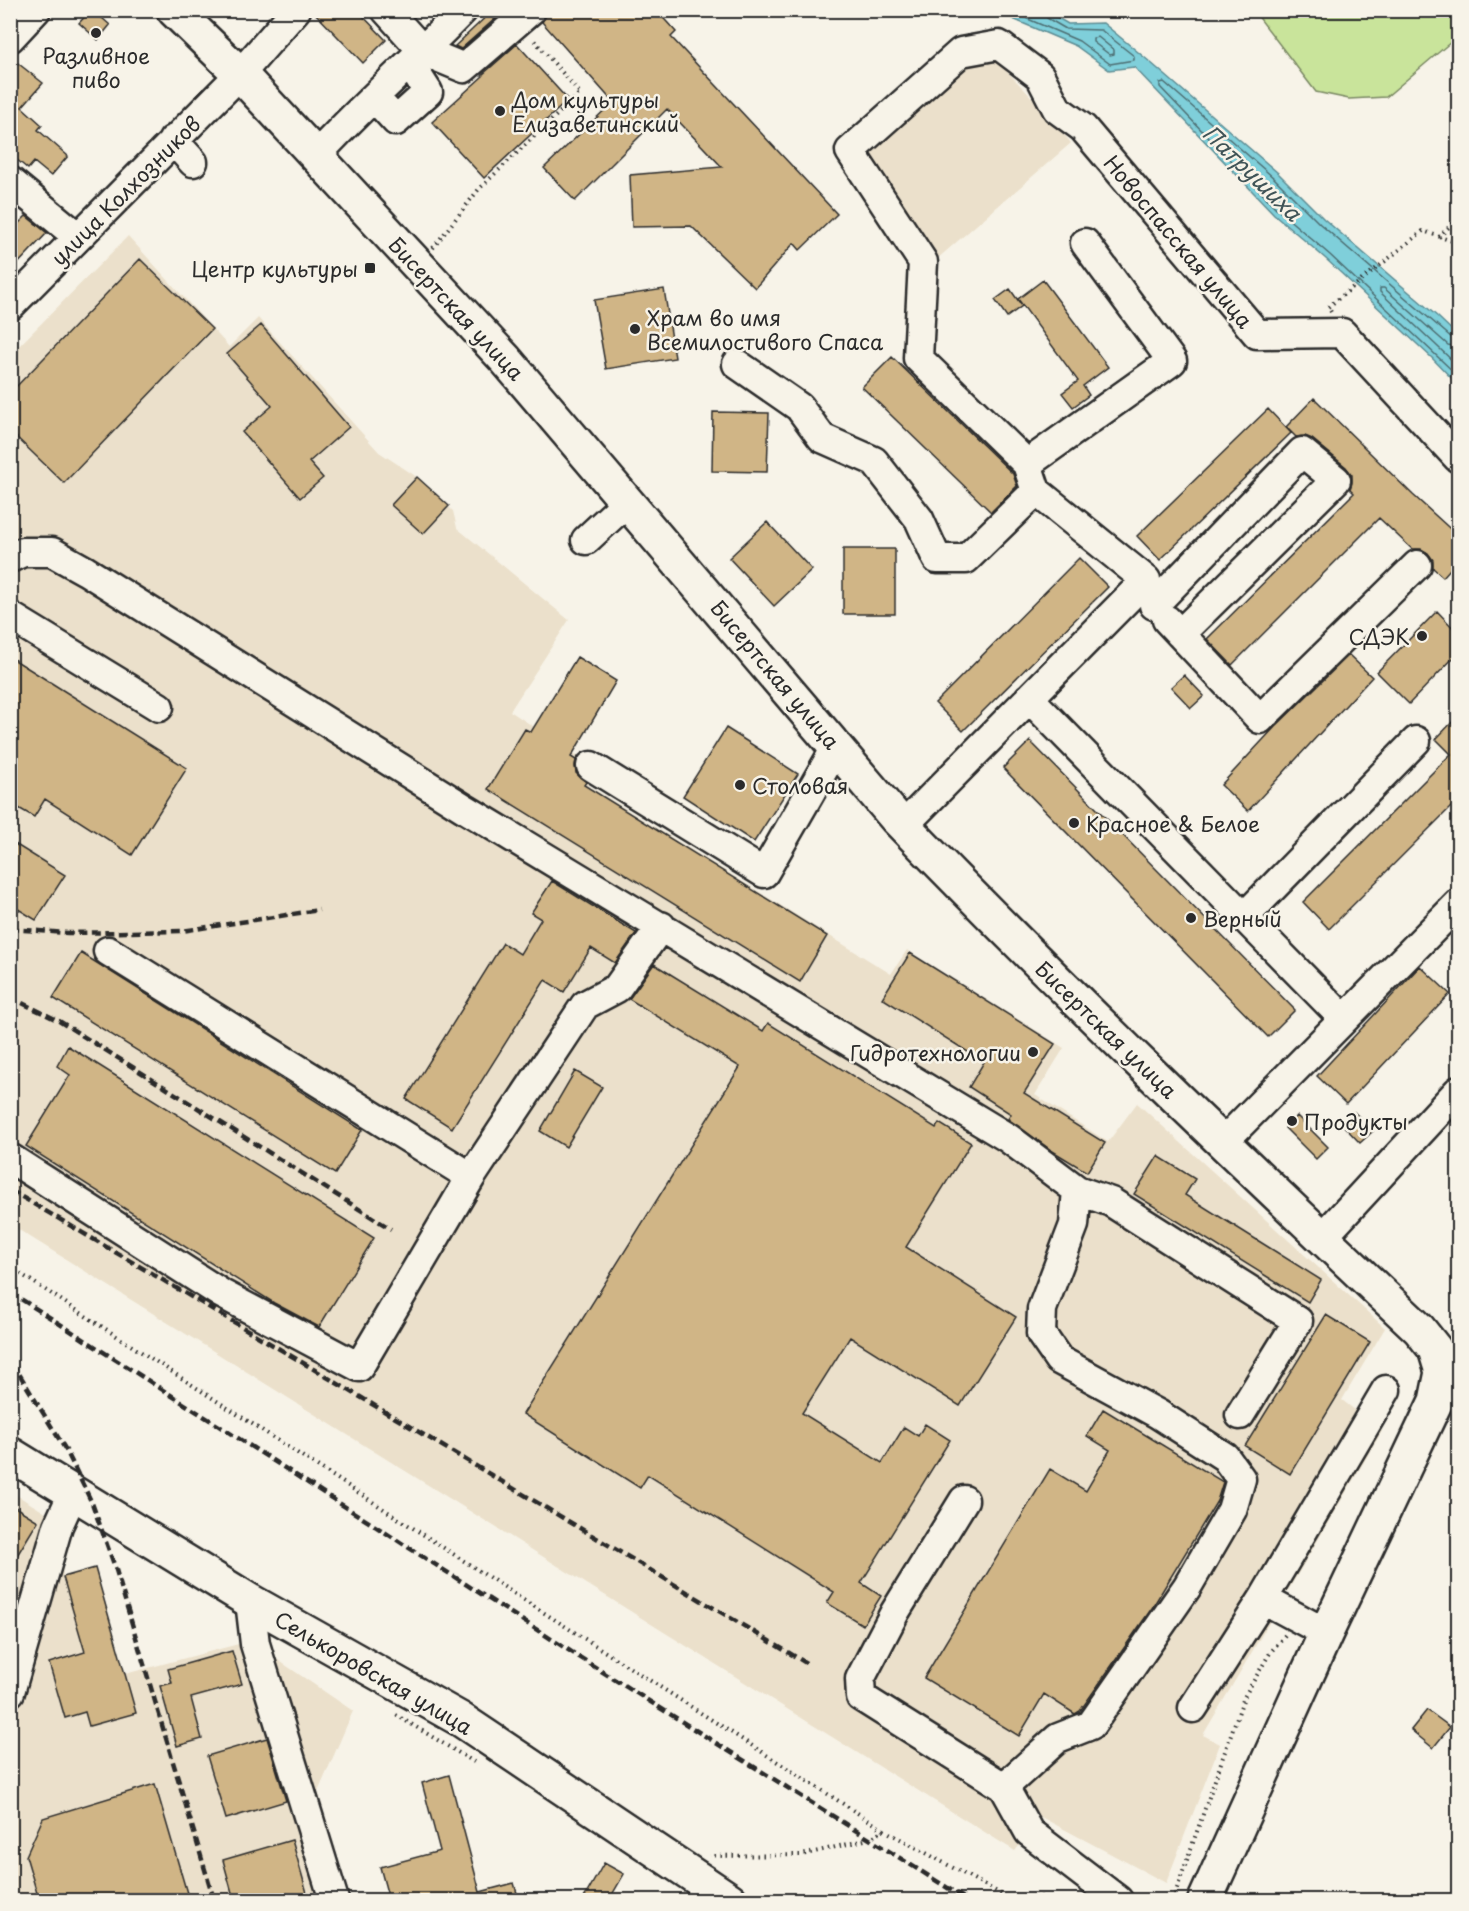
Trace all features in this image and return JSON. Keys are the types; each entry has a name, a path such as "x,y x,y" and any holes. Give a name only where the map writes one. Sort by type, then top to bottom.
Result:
{"main road":[{"name":"Бисертская улица","path":"174,10 240,74 342,181 506,360 904,825 962,887 1322,1238 1419,1329 1450,1374"},
{"path":"1204,1900 1326,1633 1450,1374"},
{"name":"Селькоровская улица","path":"10,1454 250,1601 460,1719 730,1900"}],"street":[{"path":"10,38 36,10"},
{"name":"улица Колхозников","path":"10,306 240,74 296,10"},
{"path":"386,10 416,57 464,68 531,24"},
{"path":"316,156 463,10"},
{"name":"Новоспасская улица","path":"1032,478 918,358 923,262 850,151 961,52 999,45 1040,76 1057,109 1083,128 1257,334 1342,333 1458,458"},
{"path":"173,140 193,162"},
{"path":"10,181 78,237"},
{"path":"736,364 799,407 822,438 874,461 919,519 937,559 966,559 1032,478 1173,362 1085,243"},
{"path":"904,825 1029,698 1150,592 1302,452 1336,480 1180,634"},
{"path":"1032,478 1150,592 1180,634 1260,719 1417,565"},
{"path":"586,540 628,501"},
{"path":"10,558 23,552 52,552 86,571 464,808 1008,1138 1077,1190 1111,1202 1298,1321 1239,1415"},
{"path":"10,616 159,707"},
{"path":"1029,698 1344,1019"},
{"path":"1244,917 1416,741"},
{"path":"591,766 764,873 837,746"},
{"path":"1223,1142 1458,904"},
{"path":"10,1158 222,1294 359,1367 471,1177 585,1005 617,988 661,926"},
{"path":"108,951 471,1177"},
{"path":"1322,1238 1458,1091"},
{"path":"1004,1787 1058,1738 1091,1725 1187,1587 1232,1510 1241,1479 1225,1457 1158,1414 1059,1360 1041,1334 1042,1309 1074,1225 1077,1190"},
{"path":"1193,1708 1263,1599 1386,1390"},
{"path":"10,1692 58,1526 73,1493"},
{"path":"964,1500 895,1612 860,1679 861,1697 1004,1787 1029,1832 1118,1900"},
{"path":"1263,1599 1326,1633"},
{"path":"250,1601 255,1644 334,1900"}],"path":[{"path":"419,267 479,189 580,93 531,24"},
{"path":"1439,237 1458,218"},
{"path":"1328,307 1423,231 1458,243"},
{"path":"10,1267 884,1830 1010,1899 1043,1897 1049,1900"},
{"path":"700,1856 802,1855 869,1839 884,1830"}],"shaded area":[{"path":"996,60 1040,106 1071,143 937,259 862,154 965,63"},
{"path":"128,236 229,347 258,318 379,452 414,475 453,511 457,528 569,620 510,711 596,768 587,785 891,974 907,950 1064,1048 1035,1095 1108,1142 1137,1103 1385,1328 1342,1400 1382,1431 1203,1735 1220,1744 1166,1883 1041,1817 1015,1851 11,1225 10,355"},
{"path":"10,1491 49,1515 61,1552 63,1577 125,1674 250,1641 353,1711 318,1792 349,1900 11,1900"}],"green space":[{"path":"1254,11 1458,11 1458,36 1386,97 1349,99 1316,92"}],"water":[{"name":"Патрушиха","path":"994,11 1046,11 1068,24 1103,23 1278,173 1324,219 1458,336 1458,385 1326,259 1274,214 1134,67 1109,70 1076,46"}],"building":[{"name":"Разливное пиво","path":"91,10 110,25 98,40 79,23"},
{"path":"312,10 357,10 386,40 363,63"},
{"path":"493,10 505,10 461,49 455,46"},
{"path":"547,10 656,10 676,32 671,37 837,214 800,250 794,243 755,288 691,226 632,227 630,175 722,167 667,109 575,201 544,168 613,102 542,22"},
{"name":"Дом культуры Елизаветинский","path":"517,44 568,100 484,178 432,122"},
{"path":"10,57 43,83 22,107 42,125 38,130 68,156 51,176 34,162 28,169 10,154"},
{"path":"26,216 47,233 10,272 10,232"},
{"path":"140,259 212,329 64,483 10,431 10,393"},
{"path":"1043,280 1108,367 1083,386 1089,395 1073,407 1062,393 1078,381 1018,299"},
{"name":"Храм во имя Всемилостивого Спаса","path":"664,289 675,358 606,369 594,300"},
{"path":"1010,289 1022,306 1007,317 995,300"},
{"path":"261,325 349,427 309,462 323,478 300,498 242,432 272,406 227,354"},
{"path":"892,357 1013,474 1017,486 991,512 862,387"},
{"path":"1314,398 1458,536 1458,560 1443,577 1433,568 1433,560 1428,553 1421,549 1412,549 1379,518 1232,665 1207,639 1354,493 1350,489 1352,475 1346,467 1312,439 1305,436 1296,437 1286,427"},
{"path":"1268,409 1291,433 1160,560 1137,536"},
{"path":"713,412 769,413 767,472 712,471"},
{"path":"417,477 449,506 423,534 391,505"},
{"path":"767,522 812,570 774,606 729,558"},
{"path":"843,549 895,549 895,614 843,614"},
{"path":"1079,558 1108,587 963,731 935,703"},
{"path":"1437,611 1458,633 1458,653 1409,704 1377,672"},
{"path":"1349,655 1372,677 1248,811 1221,785 1275,727"},
{"path":"10,657 187,768 132,855 45,799 34,817 10,803"},
{"path":"577,657 616,681 571,757 576,760 576,773 586,782 584,785 827,936 800,982 488,789 525,729 531,732"},
{"path":"1184,675 1204,696 1191,708 1171,687"},
{"path":"1458,716 1458,800 1329,929 1303,902 1451,754 1436,739"},
{"name":"Столовая","path":"726,728 798,774 754,842 683,796"},
{"path":"1030,741 1295,1010 1268,1037 1003,768"},
{"path":"10,841 65,875 36,920 10,904"},
{"path":"552,881 636,933 615,963 591,948 564,992 545,980 452,1128 406,1099 503,943 520,954 541,919 531,913"},
{"path":"81,953 362,1130 335,1174 53,998"},
{"path":"910,953 1055,1044 1024,1093 1105,1143 1087,1172 1051,1150 1008,1119 1011,1114 969,1087 984,1062 882,998"},
{"path":"654,964 763,1031 768,1023 936,1128 939,1123 971,1143 906,1247 1016,1317 960,1406 850,1337 802,1413 882,1463 904,1427 918,1436 925,1424 950,1440 861,1583 881,1596 863,1625 827,1603 834,1592 648,1475 640,1488 523,1414 740,1067 629,999"},
{"path":"1420,966 1450,994 1346,1104 1317,1076"},
{"path":"68,1046 374,1238 319,1327 274,1303 26,1146 70,1075 57,1066"},
{"path":"575,1071 602,1087 566,1147 540,1131"},
{"path":"1354,1112 1373,1131 1360,1143 1341,1123"},
{"path":"1297,1116 1328,1147 1316,1159 1285,1128"},
{"path":"1158,1156 1195,1179 1185,1195 1321,1280 1308,1302 1134,1194"},
{"path":"1326,1315 1370,1342 1290,1474 1245,1446"},
{"path":"1103,1409 1223,1482 1217,1501 1152,1608 1080,1711 1075,1714 1044,1694 1019,1736 924,1678 1050,1469 1086,1491 1110,1450 1087,1436"},
{"path":"10,1504 38,1521 10,1567"},
{"path":"95,1568 136,1713 89,1726 85,1712 65,1718 49,1663 85,1652 63,1577"},
{"path":"232,1651 242,1684 191,1698 202,1739 177,1746 160,1686 172,1683 168,1669"},
{"path":"1427,1710 1450,1727 1433,1748 1411,1730"},
{"path":"267,1738 286,1801 226,1819 207,1756"},
{"path":"449,1775 480,1892 514,1883 519,1900 389,1900 380,1867 440,1851 422,1783"},
{"path":"155,1784 189,1900 39,1900 26,1856 43,1818"},
{"path":"292,1840 309,1900 234,1900 223,1860"},
{"path":"604,1863 624,1874 609,1900 583,1900"}],"railway":[{"path":"10,929 68,933 182,931 319,910"},
{"path":"10,997 59,1021 391,1229"},
{"path":"10,1190 806,1663"},
{"path":"10,1292 609,1676 967,1900"},
{"path":"10,1365 18,1372 67,1452 92,1503 116,1570 214,1900"}],"place":[{"name":"Разливное пиво","path":"96,33"},
{"name":"Дом культуры Елизаветинский","path":"500,111"},
{"name":"Центр культуры","path":"370,268"},
{"name":"Храм во имя Всемилостивого Спаса","path":"635,329"},
{"name":"СДЭК","path":"1422,636"},
{"name":"Столовая","path":"740,785"},
{"name":"Красное & Белое","path":"1074,823"},
{"name":"Верный","path":"1191,918"},
{"name":"Гидротехнологии","path":"1033,1052"},
{"name":"Продукты","path":"1292,1121"}]}
